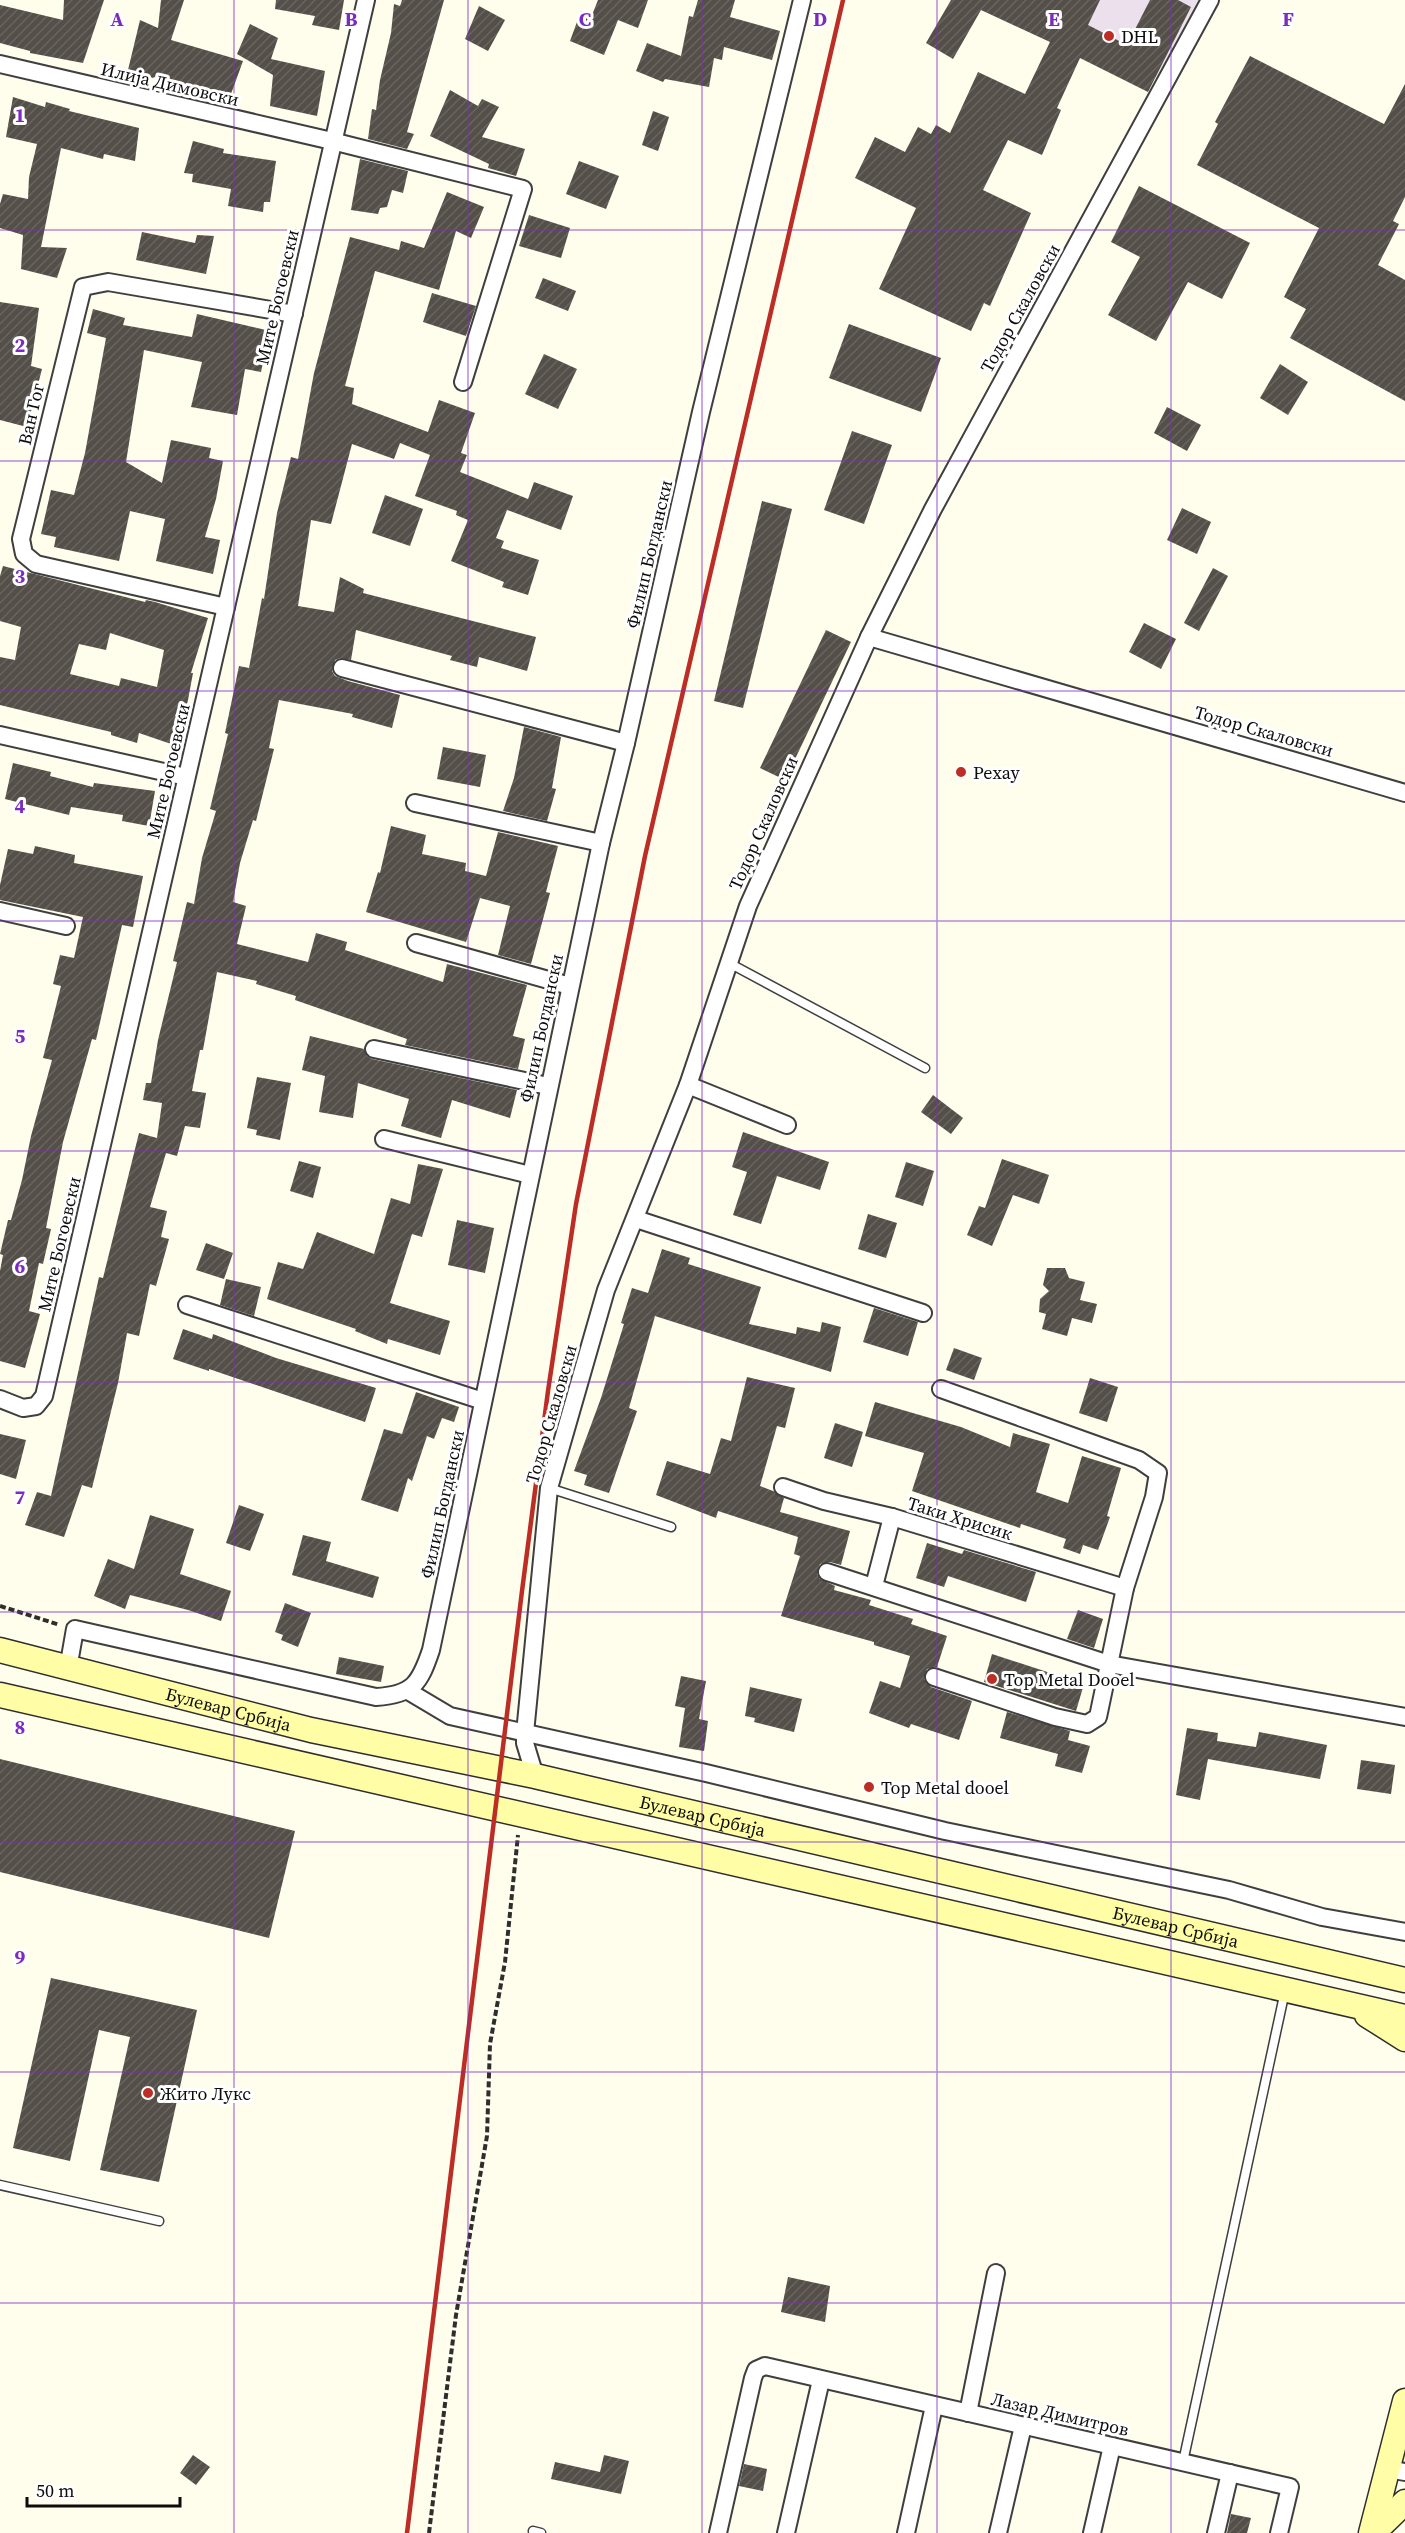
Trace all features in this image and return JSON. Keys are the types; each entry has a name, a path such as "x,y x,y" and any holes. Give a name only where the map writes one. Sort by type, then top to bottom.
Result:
{"street":[{"name":"Мите Богоевски","path":"0,1399 23,1408 36,1406 44,1396 366,0"},
{"name":"Филип Богдански","path":"408,1691 421,1676 431,1650 600,843 626,743 699,424 801,0"},
{"name":"Тодор Скаловски","path":"535,1776 525,1743 525,1734 549,1488 606,1290 688,1085 748,906 869,637 933,508 1208,0"},
{"name":"Илија Димовски","path":"0,64 332,141"},
{"path":"332,141 523,189 464,382"},
{"name":"Ван Гог","path":"226,607 36,564 24,554 21,539 83,287 108,282 294,314"},
{"name":"Тодор Скаловски","path":"869,637 1405,793"},
{"path":"342,668 626,743"},
{"path":"0,735 186,777"},
{"path":"414,803 600,843"},
{"path":"0,911 66,927"},
{"path":"416,943 570,986"},
{"path":"374,1049 548,1086"},
{"path":"688,1085 787,1125"},
{"path":"384,1139 530,1175"},
{"path":"636,1219 923,1313"},
{"path":"187,1305 483,1401"},
{"path":"934,1677 1055,1717 1087,1724 1098,1717 1125,1588 1154,1497 1158,1473 1139,1460 941,1389"},
{"name":"Таки Хрисик","path":"783,1487 824,1501 892,1517 1125,1588"},
{"path":"874,1586 892,1517"},
{"path":"827,1572 1109,1664 1405,1717"},
{"path":"68,1669 75,1629 347,1692 376,1697 394,1696 408,1691 450,1716 706,1773 945,1831 1218,1888 1322,1917 1405,1932"},
{"name":"Булевар Србија","path":"0,1650 311,1730 535,1776 1405,1980"},
{"name":"Булевар Србија","path":"0,1695 1405,2017"},
{"path":"1365,1970 1405,1969"},
{"path":"1347,2004 1405,2039"},
{"path":"968,2413 996,2273"},
{"name":"Лазар Димитров","path":"717,2533 756,2370 765,2366 1290,2487 1280,2533"},
{"path":"786,2533 821,2380"},
{"path":"906,2533 934,2406"},
{"path":"1372,2533 1396,2470 1404,2412"},
{"path":"998,2533 1023,2426"},
{"path":"1092,2533 1112,2446"},
{"path":"1216,2533 1230,2473"},
{"path":"1372,2533 1405,2502"}],"lane":[{"path":"729,963 925,1068"},
{"path":"549,1488 671,1527"},
{"path":"1183,2462 1285,1989"},
{"path":"0,2185 159,2221"}],"path":[{"path":"0,1606 75,1629"},
{"path":"429,2533 456,2315 487,2136 490,2044 505,1962 520,1814"}],"shaded area":[{"path":"977,0 1206,0 1164,82"}],"building":[{"path":"64,0 104,0 83,63 30,53 30,51 0,43 0,5 63,20"},
{"path":"161,0 184,0 171,40 243,61 231,94 153,78 128,70 140,20 158,28"},
{"path":"276,0 344,0 339,30 312,25 315,16 275,9"},
{"path":"402,0 444,0 407,132 414,134 407,149 368,139 372,109 376,110 380,80 391,33 394,4 400,6"},
{"path":"598,0 648,0 638,28 618,20 604,55 570,41 581,11 592,15"},
{"path":"698,0 735,0 730,17 780,31 772,60 724,47 722,60 714,58 709,87 665,79 663,82 636,71 647,43 681,56 689,16 693,17"},
{"path":"951,0 1100,0 1088,25 1127,45 1150,0 1178,0 1191,7 1148,92 1080,58 1057,108 1061,110 1042,155 1008,140 983,190 1031,213 990,306 984,303 971,331 879,289 916,208 855,178 875,137 905,152 918,127 931,134 936,125 950,133 978,72 1025,94 1050,42 981,10 953,59 926,43"},
{"path":"479,6 505,20 488,51 465,39"},
{"path":"250,24 278,38 271,59 325,71 317,116 270,106 273,75 237,54"},
{"path":"1250,56 1384,124 1405,84 1405,197 1393,221 1399,224 1378,265 1405,280 1405,401 1290,338 1306,309 1284,297 1319,228 1197,165 1218,124 1215,122"},
{"path":"450,90 478,106 482,99 499,107 482,137 525,149 516,176 488,168 489,164 430,136"},
{"path":"13,97 45,107 46,102 70,109 69,111 139,128 135,161 104,154 103,159 61,148 41,247 67,248 57,278 21,269 23,235 0,228 0,204 3,194 28,199 29,177 37,144 6,137"},
{"path":"653,111 669,117 658,151 642,145"},
{"path":"193,141 224,149 223,153 276,161 270,202 264,202 263,212 228,206 231,189 192,182 193,174 184,173"},
{"path":"360,159 408,171 403,193 392,190 387,207 380,208 378,214 351,210"},
{"path":"579,161 619,176 606,209 566,194"},
{"path":"1139,186 1250,243 1222,299 1188,282 1156,341 1108,315 1140,257 1111,242"},
{"path":"447,192 484,207 471,238 456,231 439,290 375,271 345,386 354,388 352,404 428,432 439,400 475,413 461,453 467,455 460,472 528,499 534,482 573,496 561,530 507,510 496,538 504,541 501,548 539,560 528,595 502,587 504,582 451,561 468,520 456,515 457,511 415,496 430,455 400,443 394,459 352,444 331,524 311,520 298,606 334,612 340,577 364,589 363,593 536,637 527,671 479,657 477,667 450,660 452,656 356,630 351,660 340,658 335,660 332,671 335,676 348,681 400,695 392,728 352,717 353,714 279,700 269,748 274,749 256,821 253,820 240,863 233,902 246,906 237,944 308,962 316,933 347,942 345,950 443,982 447,964 527,985 513,1036 525,1039 518,1069 405,1045 407,1039 295,1000 296,996 256,984 257,981 217,972 203,1050 200,1050 192,1091 206,1093 200,1128 185,1126 177,1156 166,1153 150,1207 167,1211 161,1237 169,1239 156,1286 150,1284 139,1336 127,1333 118,1383 92,1488 82,1485 64,1537 25,1525 37,1492 51,1496 99,1277 103,1278 139,1133 157,1138 162,1103 143,1100 146,1083 151,1083 158,1040 177,962 173,961 187,902 194,904 202,858 216,811 210,809 228,734 225,733 239,666 249,668 262,598 264,599 277,513 291,457 298,459 314,373 350,237 399,250 401,241 424,248"},
{"path":"529,215 570,228 561,258 519,246"},
{"path":"142,232 195,243 197,235 214,236 206,274 136,260"},
{"path":"543,278 576,291 568,311 535,298"},
{"path":"432,293 476,306 466,336 423,322"},
{"path":"0,302 39,308 31,366 42,369 27,427 0,420"},
{"path":"93,309 125,318 123,325 192,337 197,314 270,331 261,372 245,369 237,415 191,407 202,362 144,350 126,462 162,483 171,440 211,448 209,458 223,461 216,499 205,537 220,540 213,574 156,561 165,519 130,511 119,561 54,547 56,537 41,534 51,490 74,495 85,453 106,338 87,333"},
{"path":"849,324 941,358 921,412 829,378"},
{"path":"544,354 577,369 558,409 525,394"},
{"path":"1280,364 1308,382 1288,415 1260,398"},
{"path":"1167,407 1201,425 1187,451 1154,433"},
{"path":"852,431 892,445 864,524 824,510"},
{"path":"385,495 423,509 410,546 372,533"},
{"path":"762,501 792,509 743,708 714,701"},
{"path":"1182,508 1211,522 1197,554 1167,540"},
{"path":"3,566 145,602 146,600 155,602 208,618 191,673 193,673 188,700 177,746 139,733 137,743 111,735 111,732 0,705 0,657 15,660 21,627 0,621 0,576","holes":["110,633 164,650 157,687 121,678 119,686 70,674 79,644 106,650"]},
{"path":"1213,568 1228,576 1199,631 1184,623"},
{"path":"1144,623 1176,639 1161,669 1129,652"},
{"path":"826,630 851,642 785,780 760,768"},
{"path":"524,727 561,737 552,788 556,789 547,821 503,811 514,778"},
{"path":"443,747 486,755 480,787 437,779"},
{"path":"13,763 51,772 50,776 93,787 94,783 155,791 149,826 122,821 123,815 71,807 69,815 5,799"},
{"path":"391,826 426,835 422,854 466,863 465,871 486,876 498,832 558,846 546,892 550,893 531,964 498,955 510,906 480,898 466,942 366,912 378,872 380,873"},
{"path":"35,846 75,855 74,863 143,876 133,927 122,925 96,1040 92,1039 63,1142 46,1228 51,1229 43,1264 39,1263 29,1311 40,1314 25,1368 0,1361 0,1271 3,1255 0,1254 8,1220 11,1220 22,1180 31,1136 52,1060 43,1058 61,986 53,984 60,955 74,958 83,917 0,900 0,885 8,849 33,854"},
{"path":"310,1036 364,1049 367,1056 372,1059 517,1090 510,1118 452,1100 441,1138 401,1126 409,1099 358,1083 353,1118 319,1112 325,1076 302,1070"},
{"path":"257,1077 291,1083 280,1140 256,1135 257,1130 247,1128"},
{"path":"933,1095 963,1118 951,1134 921,1112"},
{"path":"743,1132 829,1162 820,1190 777,1176 761,1224 733,1215 747,1172 732,1167"},
{"path":"1002,1159 1049,1175 1039,1204 1013,1195 992,1246 967,1235 979,1206 985,1208"},
{"path":"299,1161 321,1167 313,1198 290,1191"},
{"path":"906,1162 934,1171 923,1206 895,1197"},
{"path":"418,1164 443,1169 422,1237 412,1234 390,1303 450,1321 440,1355 388,1339 387,1344 355,1331 356,1329 267,1299 278,1262 303,1269 317,1232 374,1254 391,1198 410,1204"},
{"path":"868,1214 897,1223 886,1258 858,1249"},
{"path":"457,1220 494,1228 485,1273 448,1265"},
{"path":"206,1243 233,1253 224,1279 196,1270"},
{"path":"662,1249 690,1258 688,1264 761,1287 749,1324 796,1334 797,1327 820,1332 822,1322 841,1327 831,1372 655,1316 629,1408 637,1411 609,1493 584,1485 587,1475 574,1471 601,1398 624,1324 621,1323 632,1288 648,1293"},
{"path":"1047,1268 1065,1268 1069,1278 1085,1282 1080,1300 1097,1304 1092,1323 1072,1318 1067,1336 1042,1329 1046,1314 1039,1312 1040,1299 1049,1291 1043,1285"},
{"path":"226,1279 261,1287 254,1316 220,1305"},
{"path":"874,1308 918,1322 908,1356 863,1342"},
{"path":"183,1329 212,1339 213,1334 276,1358 376,1388 365,1422 173,1359"},
{"path":"954,1348 982,1358 974,1380 946,1370"},
{"path":"747,1377 795,1388 785,1428 777,1426 760,1486 784,1498 780,1512 850,1531 841,1565 830,1562 820,1564 817,1574 820,1579 835,1586 834,1590 871,1600 869,1605 913,1619 911,1624 947,1636 937,1667 927,1669 924,1679 931,1687 972,1701 959,1740 911,1724 909,1728 869,1713 880,1681 900,1688 910,1656 874,1645 874,1642 781,1616 800,1556 794,1554 798,1537 718,1511 716,1518 656,1495 667,1461 710,1474 721,1438 731,1441"},
{"path":"1090,1378 1118,1387 1107,1422 1079,1413"},
{"path":"416,1392 459,1407 454,1422 442,1418 434,1439 427,1436 412,1481 408,1478 398,1512 361,1500 384,1429 402,1434"},
{"path":"875,1402 961,1427 1010,1447 1013,1433 1050,1444 1036,1492 1068,1503 1082,1456 1121,1468 1107,1516 1110,1517 1098,1550 1083,1545 1080,1554 1063,1548 1066,1539 1021,1524 1020,1528 912,1491 924,1453 865,1436"},
{"path":"835,1423 863,1432 852,1467 824,1458"},
{"path":"0,1434 26,1440 16,1479 0,1474"},
{"path":"239,1505 264,1514 250,1551 226,1543"},
{"path":"150,1515 194,1529 180,1574 231,1591 221,1621 130,1595 125,1609 94,1596 108,1559 134,1569"},
{"path":"303,1535 331,1542 326,1561 379,1577 373,1598 292,1575"},
{"path":"927,1543 962,1554 964,1550 1036,1572 1026,1602 948,1576 944,1587 916,1578"},
{"path":"285,1603 311,1613 298,1647 281,1640 283,1635 275,1632"},
{"path":"1078,1610 1103,1619 1094,1648 1067,1639"},
{"path":"992,1654 1084,1684 1076,1711 984,1682"},
{"path":"339,1657 384,1666 381,1682 336,1674"},
{"path":"681,1676 706,1681 699,1719 708,1721 704,1751 679,1747 685,1708 675,1706"},
{"path":"750,1687 802,1699 794,1732 754,1722 755,1718 745,1716"},
{"path":"1007,1712 1070,1731 1068,1740 1090,1746 1082,1773 1055,1766 1058,1754 1000,1738"},
{"path":"1187,1728 1218,1733 1217,1741 1256,1747 1259,1732 1327,1745 1320,1779 1208,1759 1200,1800 1176,1795"},
{"path":"0,1759 295,1831 269,1938 0,1872"},
{"path":"1361,1760 1395,1765 1391,1794 1357,1789"},
{"name":"Жито Лукс","path":"51,1978 197,2010 159,2182 100,2170 130,2037 99,2030 70,2161 13,2148"},
{"path":"788,2277 830,2286 825,2322 781,2312"},
{"path":"193,2455 210,2467 196,2485 180,2473"},
{"path":"604,2455 629,2461 621,2494 551,2479 555,2462 600,2472"},
{"path":"744,2464 767,2469 763,2491 739,2486"},
{"path":"1231,2514 1251,2518 1247,2533 1227,2533"}],"railway":[{"path":"407,2533 522,1591 548,1391 576,1204 645,856 843,0"}],"place":[{"name":"DHL","path":"1109,36"},
{"name":"Рехау","path":"961,772"},
{"name":"Top Metal Dooel","path":"992,1679"},
{"name":"Top Metal dooel","path":"869,1787"},
{"name":"Жито Лукс","path":"148,2093"}]}
